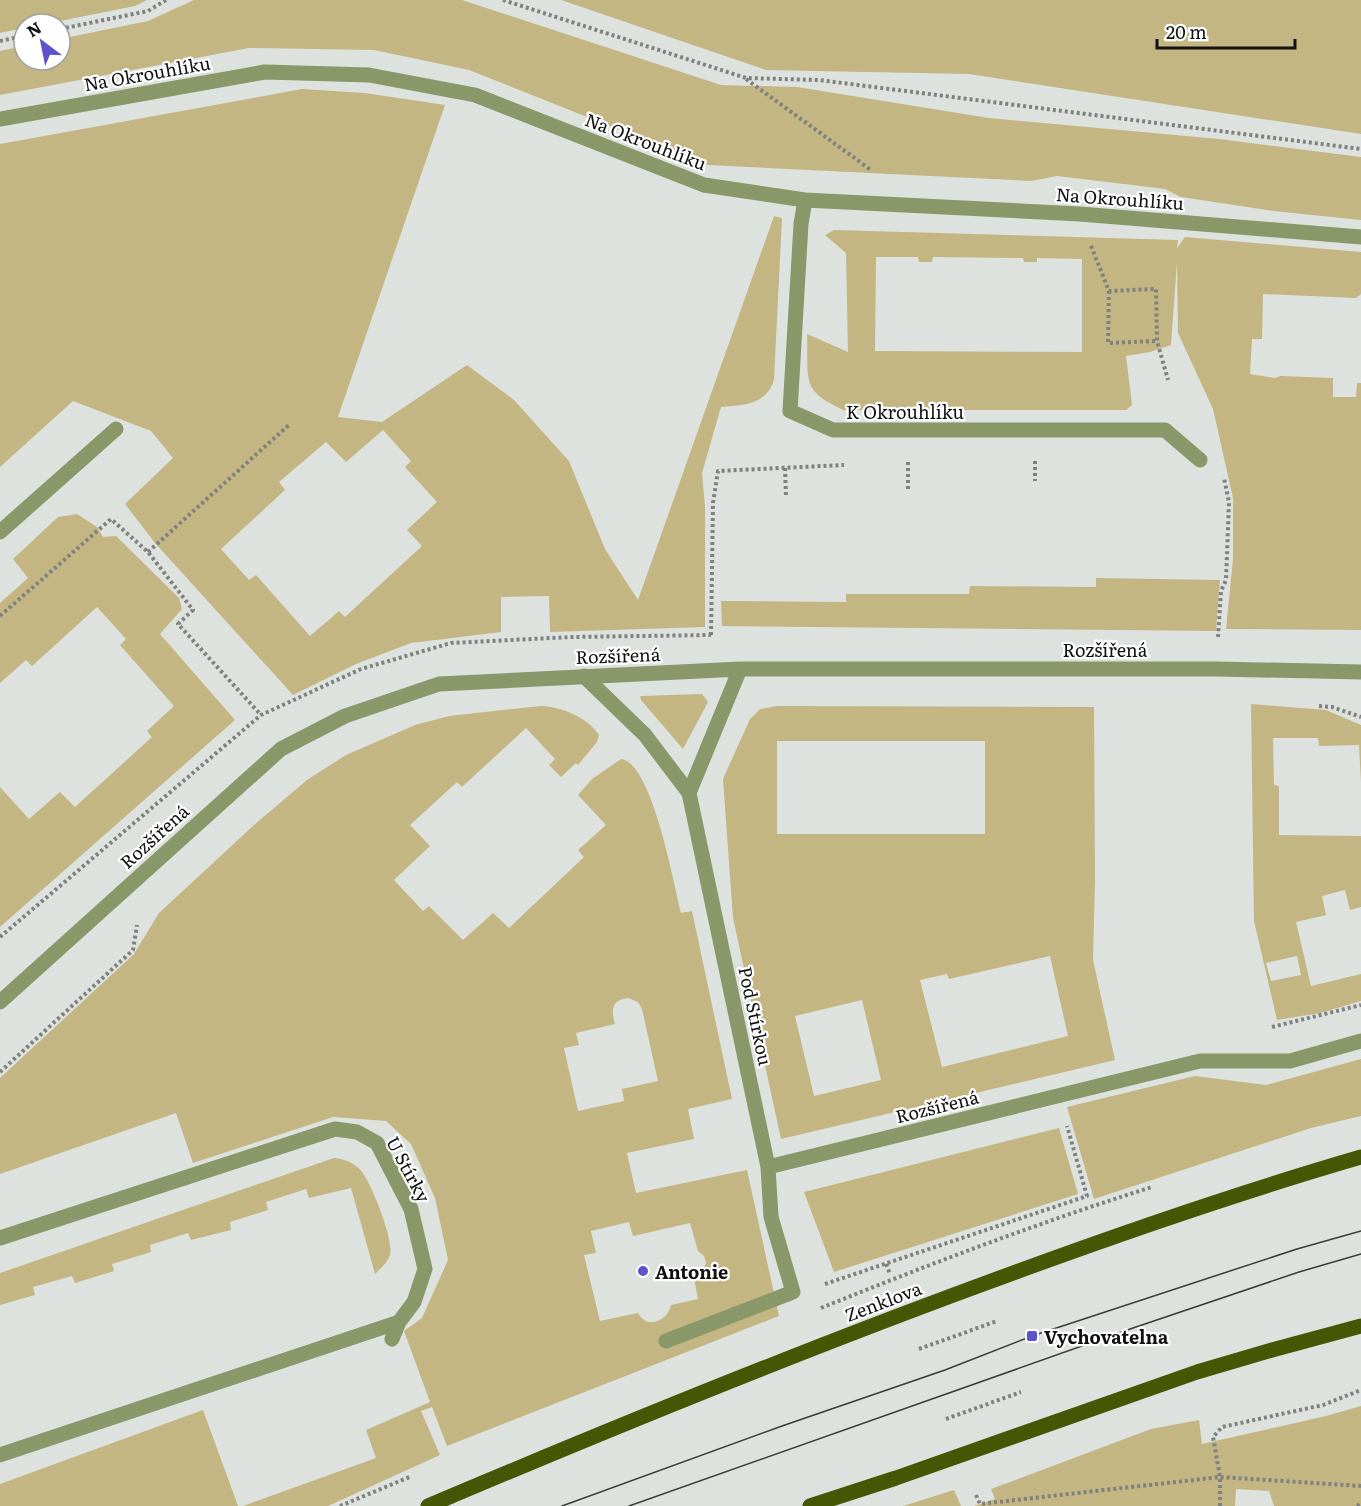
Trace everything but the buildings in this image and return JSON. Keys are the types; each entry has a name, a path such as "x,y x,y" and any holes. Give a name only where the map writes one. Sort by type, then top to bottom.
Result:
{"main road":[{"name":"Zenklova","path":"428,1506 695,1395 973,1287 1235,1195 1361,1158"},
{"path":"810,1506 1197,1372 1361,1326"}],"street":[{"name":"Na Okrouhlíku","path":"0,119 265,72 369,75 475,96 704,184 805,200 1080,214 1361,237"},
{"name":"K Okrouhlíku","path":"805,200 801,224 790,411 833,430 1165,430 1200,460"},
{"path":"0,532 117,429"},
{"path":"689,793 740,669"},
{"name":"Rozšířená","path":"0,1002 281,749 345,716 439,684 740,669 1217,669 1361,672"},
{"name":"Pod Stírkou","path":"584,676 645,735 689,793 768,1167 771,1217 793,1292 666,1341"},
{"path":"0,982 16,986"},
{"name":"Rozšířená","path":"768,1167 1200,1061 1290,1061 1361,1041"},
{"name":"U Stírky","path":"0,1238 335,1130 357,1132 377,1143 411,1209 425,1269 414,1302 399,1322 392,1339"},
{"path":"0,1455 399,1322"},
{"path":"447,1506 498,1476"}],"path":[{"path":"72,26 147,11 166,0"},
{"path":"503,0 746,78 819,80 1361,149"},
{"path":"746,78 875,173 874,203"},
{"path":"1080,214 1109,291 1108,343 1156,341"},
{"path":"1109,291 1156,289 1156,341 1168,380"},
{"path":"148,552 290,424"},
{"path":"1035,456 1035,481"},
{"path":"1200,460 1224,475 1229,502 1226,580 1221,591 1217,669"},
{"path":"908,462 908,489"},
{"path":"785,468 786,496"},
{"path":"711,635 713,502"},
{"path":"0,616 111,519 148,552 193,610 178,624 261,715"},
{"path":"1313,705 1332,707 1361,717"},
{"path":"0,1072 132,950 135,926 144,919"},
{"path":"822,1274 825,1284 1087,1196 1064,1118"},
{"path":"886,1264 890,1274"},
{"path":"919,1349 997,1321"},
{"path":"1220,1506 1220,1477 1213,1437 1222,1426 1323,1405 1361,1390"},
{"path":"946,1419 1022,1392"},
{"path":"976,1495 980,1504 1220,1477 1361,1485"},
{"path":"1357,1506 1361,1504"}],"shaded area":[{"path":"0,0 147,0 135,6 72,19 72,12 12,12 12,30 0,33"},
{"path":"194,0 462,0 721,85 797,87 989,118 1219,139 1361,157 1361,220 1273,211 1181,197 1165,189 1057,176 1031,181 708,165 469,70 374,50 249,48 0,95 0,51 12,48 12,72 72,72 72,37 148,21"},
{"path":"561,0 1361,0 1361,134 969,74 766,70"},
{"path":"302,89 365,93 445,105 338,417 382,422 467,365 514,400 569,461 605,549 638,600 774,216 782,218 774,380 766,394 760,399 746,404 721,407 702,473 705,506 705,627 550,632 549,596 501,597 501,632 411,643 356,664 293,695 155,543 125,504 173,458 151,431 73,401 0,467 0,144","holes":["383,430 411,461 405,467 437,502 407,530 422,546 345,617 339,611 310,636 256,575 249,580 221,549 285,490 279,482 326,442 346,462"]},
{"path":"834,230 1178,240 1177,248 1185,237 1361,252 1361,294 1356,298 1263,294 1262,339 1252,339 1250,374 1275,378 1280,376 1333,378 1333,397 1356,397 1357,383 1361,383 1361,630 1226,629 1233,559 1233,498 1213,409 1178,333 1177,262 1171,345 1150,352 1126,356 1132,405 1126,410 843,410 815,392 810,383 808,370 807,334 848,352 846,253 825,235","holes":["876,257 918,257 919,262 932,262 933,257 1023,258 1024,262 1037,262 1037,258 1082,259 1082,352 875,351"]},
{"path":"77,514 97,527 103,537 116,536 179,598 182,609 160,634 235,720 0,927 0,787 29,819 60,792 75,807 152,737 147,731 174,706 120,645 126,639 97,607 32,666 26,660 0,683 0,603 28,578 13,559 58,517"},
{"path":"1096,578 1220,580 1216,631 722,626 721,601 846,602 846,594 969,594 970,586 1096,587"},
{"path":"702,694 708,702 683,749 640,696"},
{"path":"1251,704 1326,710 1361,725 1361,782 1359,745 1319,746 1318,738 1273,738 1274,785 1279,786 1279,835 1361,836 1361,907 1350,910 1345,890 1322,896 1326,915 1296,922 1311,986 1361,974 1361,1001 1320,1013 1277,1020 1254,921","holes":["1297,956 1301,975 1271,981 1266,963"]},
{"path":"777,706 1094,707 1093,960 1115,1060 781,1139 733,918 723,779 750,719 760,709","holes":["777,741 985,741 985,834 777,834","1050,956 1068,1036 942,1067 920,980 947,974 949,979","862,1000 881,1080 814,1096 795,1016"]},
{"path":"549,707 581,718 599,735 597,742 578,765 576,763 561,777 549,765 555,759 526,728 462,787 457,782 410,825 430,846 394,880 423,911 429,906 463,940 493,913 509,928 584,857 578,850 606,825 578,795 592,779 621,759 632,765 642,780 660,827 681,913 692,911 732,1099 688,1109 694,1139 627,1153 636,1193 747,1170 779,1316 447,1446 432,1407 421,1411 440,1455 328,1506 243,1506 376,1458 366,1430 430,1402 404,1331 422,1318 448,1260 435,1198 411,1144 386,1121 333,1117 193,1163 176,1113 0,1174 0,1078 134,954 159,913 254,825 307,780 346,755 415,725 449,716","holes":["628,998 638,1002 642,1009 658,1081 622,1089 624,1101 578,1111 564,1048 579,1045 576,1033 615,1024 613,1015 615,1004","629,1222 633,1236 690,1223 698,1251 704,1256 706,1263 703,1270 693,1273 698,1299 671,1305 666,1315 657,1321 647,1321 638,1313 600,1321 584,1255 596,1253 591,1231"]},
{"path":"1361,1059 1361,1116 1311,1128 1094,1199 1067,1107 1195,1076 1266,1085"},
{"path":"1059,1128 1078,1194 834,1272 804,1192"},
{"path":"334,1158 349,1162 362,1172 381,1213 389,1238 390,1255 386,1263 375,1274 351,1188 309,1198 306,1189 266,1202 268,1210 230,1222 231,1230 191,1240 188,1233 150,1245 151,1252 112,1264 114,1271 75,1283 72,1276 33,1287 35,1295 0,1305 0,1273"},
{"path":"1361,1406 1361,1506 1274,1506 1269,1491 1236,1489 1235,1506 974,1506 995,1499 991,1489 1151,1429 1199,1420 1202,1444"},
{"path":"203,1410 238,1506 0,1506 0,1484"},
{"path":"954,1490 961,1506 903,1506"}],"tram line":[{"path":"562,1506 945,1370 1032,1336 1297,1249 1361,1231"},
{"path":"629,1506 1133,1328 1299,1272 1361,1254"}],"place":[{"name":"Antonie","path":"643,1271"},
{"name":"Vychovatelna","path":"1032,1336"}]}
